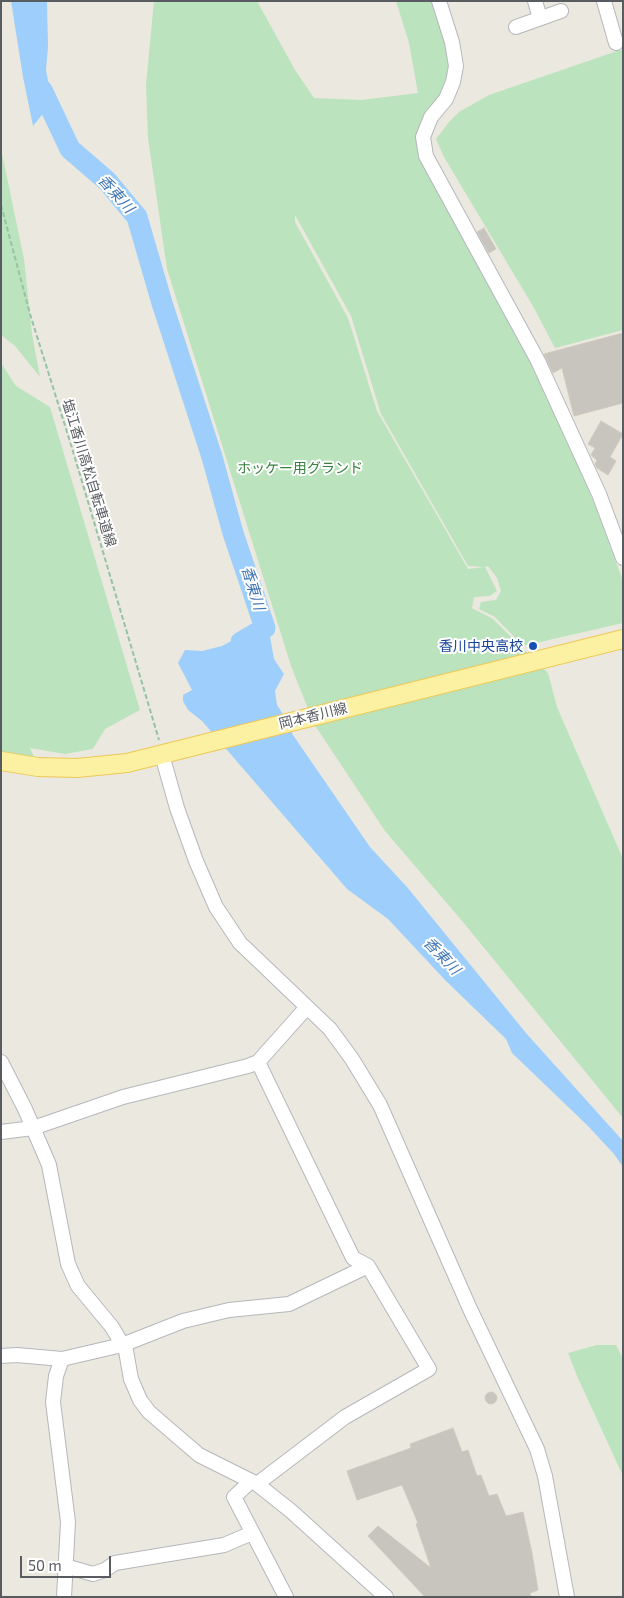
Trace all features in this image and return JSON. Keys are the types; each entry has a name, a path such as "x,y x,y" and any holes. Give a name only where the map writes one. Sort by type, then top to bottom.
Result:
{"main road":[{"name":"岡本香川線","path":"1,761 38,767 77,768 127,763 161,750 184,749 521,663 623,639"}],"street":[{"path":"439,1 452,42 456,66 453,82 446,99 431,117 423,137 426,156 538,360 599,494 623,558"},
{"path":"535,1 540,18"},
{"path":"604,1 616,43"},
{"path":"516,27 561,11"},
{"path":"161,750 177,808 196,861 216,908 240,943 330,1030 347,1052 380,1105 466,1300 537,1449 567,1597"},
{"path":"1,1132 33,1128 123,1097 258,1062 307,1007"},
{"path":"1,1062 49,1165 68,1264 78,1286 112,1327 126,1351 131,1379 140,1400 149,1412 199,1455 254,1482 291,1511 386,1597"},
{"path":"258,1062 353,1258 368,1266 429,1369 345,1417 234,1497 286,1597"},
{"path":"1,1356 17,1355 62,1359 122,1345 183,1321 229,1310 289,1304 368,1266"},
{"path":"62,1359 56,1376 53,1402 68,1522 64,1597"},
{"path":"65,1566 93,1574 105,1570 115,1563 224,1545 252,1533"}],"path":[{"name":"塩江香川高松自転車道線","path":"1,205 30,314 72,448 161,750"}],"green space":[{"name":"ホッケー用グランド","path":"154,1 257,1 295,70 314,98 361,100 418,93 409,43 396,1 431,1 450,60 456,96 439,114 418,148 535,363 594,503 623,581 623,623 523,646 495,617 479,609 481,602 496,600 501,591 497,578 488,566 485,567 497,591 490,596 474,597 472,608 493,619 548,673 557,707 623,859 623,1118 463,922 385,831 314,724 291,666 167,269 148,138 146,85","holes":["295,215 351,316 381,414 468,566 484,567 468,569 377,411 348,318 295,222"]},
{"path":"623,49 623,330 555,348 534,308 444,157 436,139 459,112 489,95"},
{"path":"1,149 24,259 32,334 40,377 15,346 1,335"},
{"path":"1,363 16,386 50,407 140,710 105,729 93,749 65,754 30,748 34,757 1,753"},
{"path":"597,1345 616,1345 623,1359 623,1476 568,1353"}],"water":[{"path":"11,1 47,1 48,47 46,70 55,117 42,115 33,126 23,77"},
{"path":"265,628 269,631 274,659 284,674 275,691 277,705 293,735 370,847 407,887 526,1033 623,1141 623,1167 614,1154 588,1126 512,1053 506,1039 446,981 388,919 347,889 202,721 188,710 183,701 183,695 192,690 178,663 185,650 202,651 222,646 250,631"}],"building":[{"path":"484,228 496,249 489,253 477,232"},
{"path":"623,333 623,403 574,416 562,368 553,373 544,354"},
{"path":"601,421 623,434 610,457 616,461 608,475 597,468 595,464 597,460 591,455 595,448 588,444"},
{"path":"489,1392 493,1392 497,1398 493,1404 489,1404 485,1400 485,1396"},
{"path":"453,1428 462,1452 468,1450 477,1476 481,1475 489,1496 497,1494 506,1516 523,1512 538,1590 530,1593 531,1597 425,1597 368,1536 378,1526 431,1568 416,1524 418,1523 402,1485 357,1500 347,1471 411,1448 410,1444"}],"waterway":[{"name":"香東川","path":"42,90 70,149 107,181 137,217 162,303 212,457 233,533 265,628 241,642"}],"place":[{"name":"香川中央高校","path":"533,646"}]}
